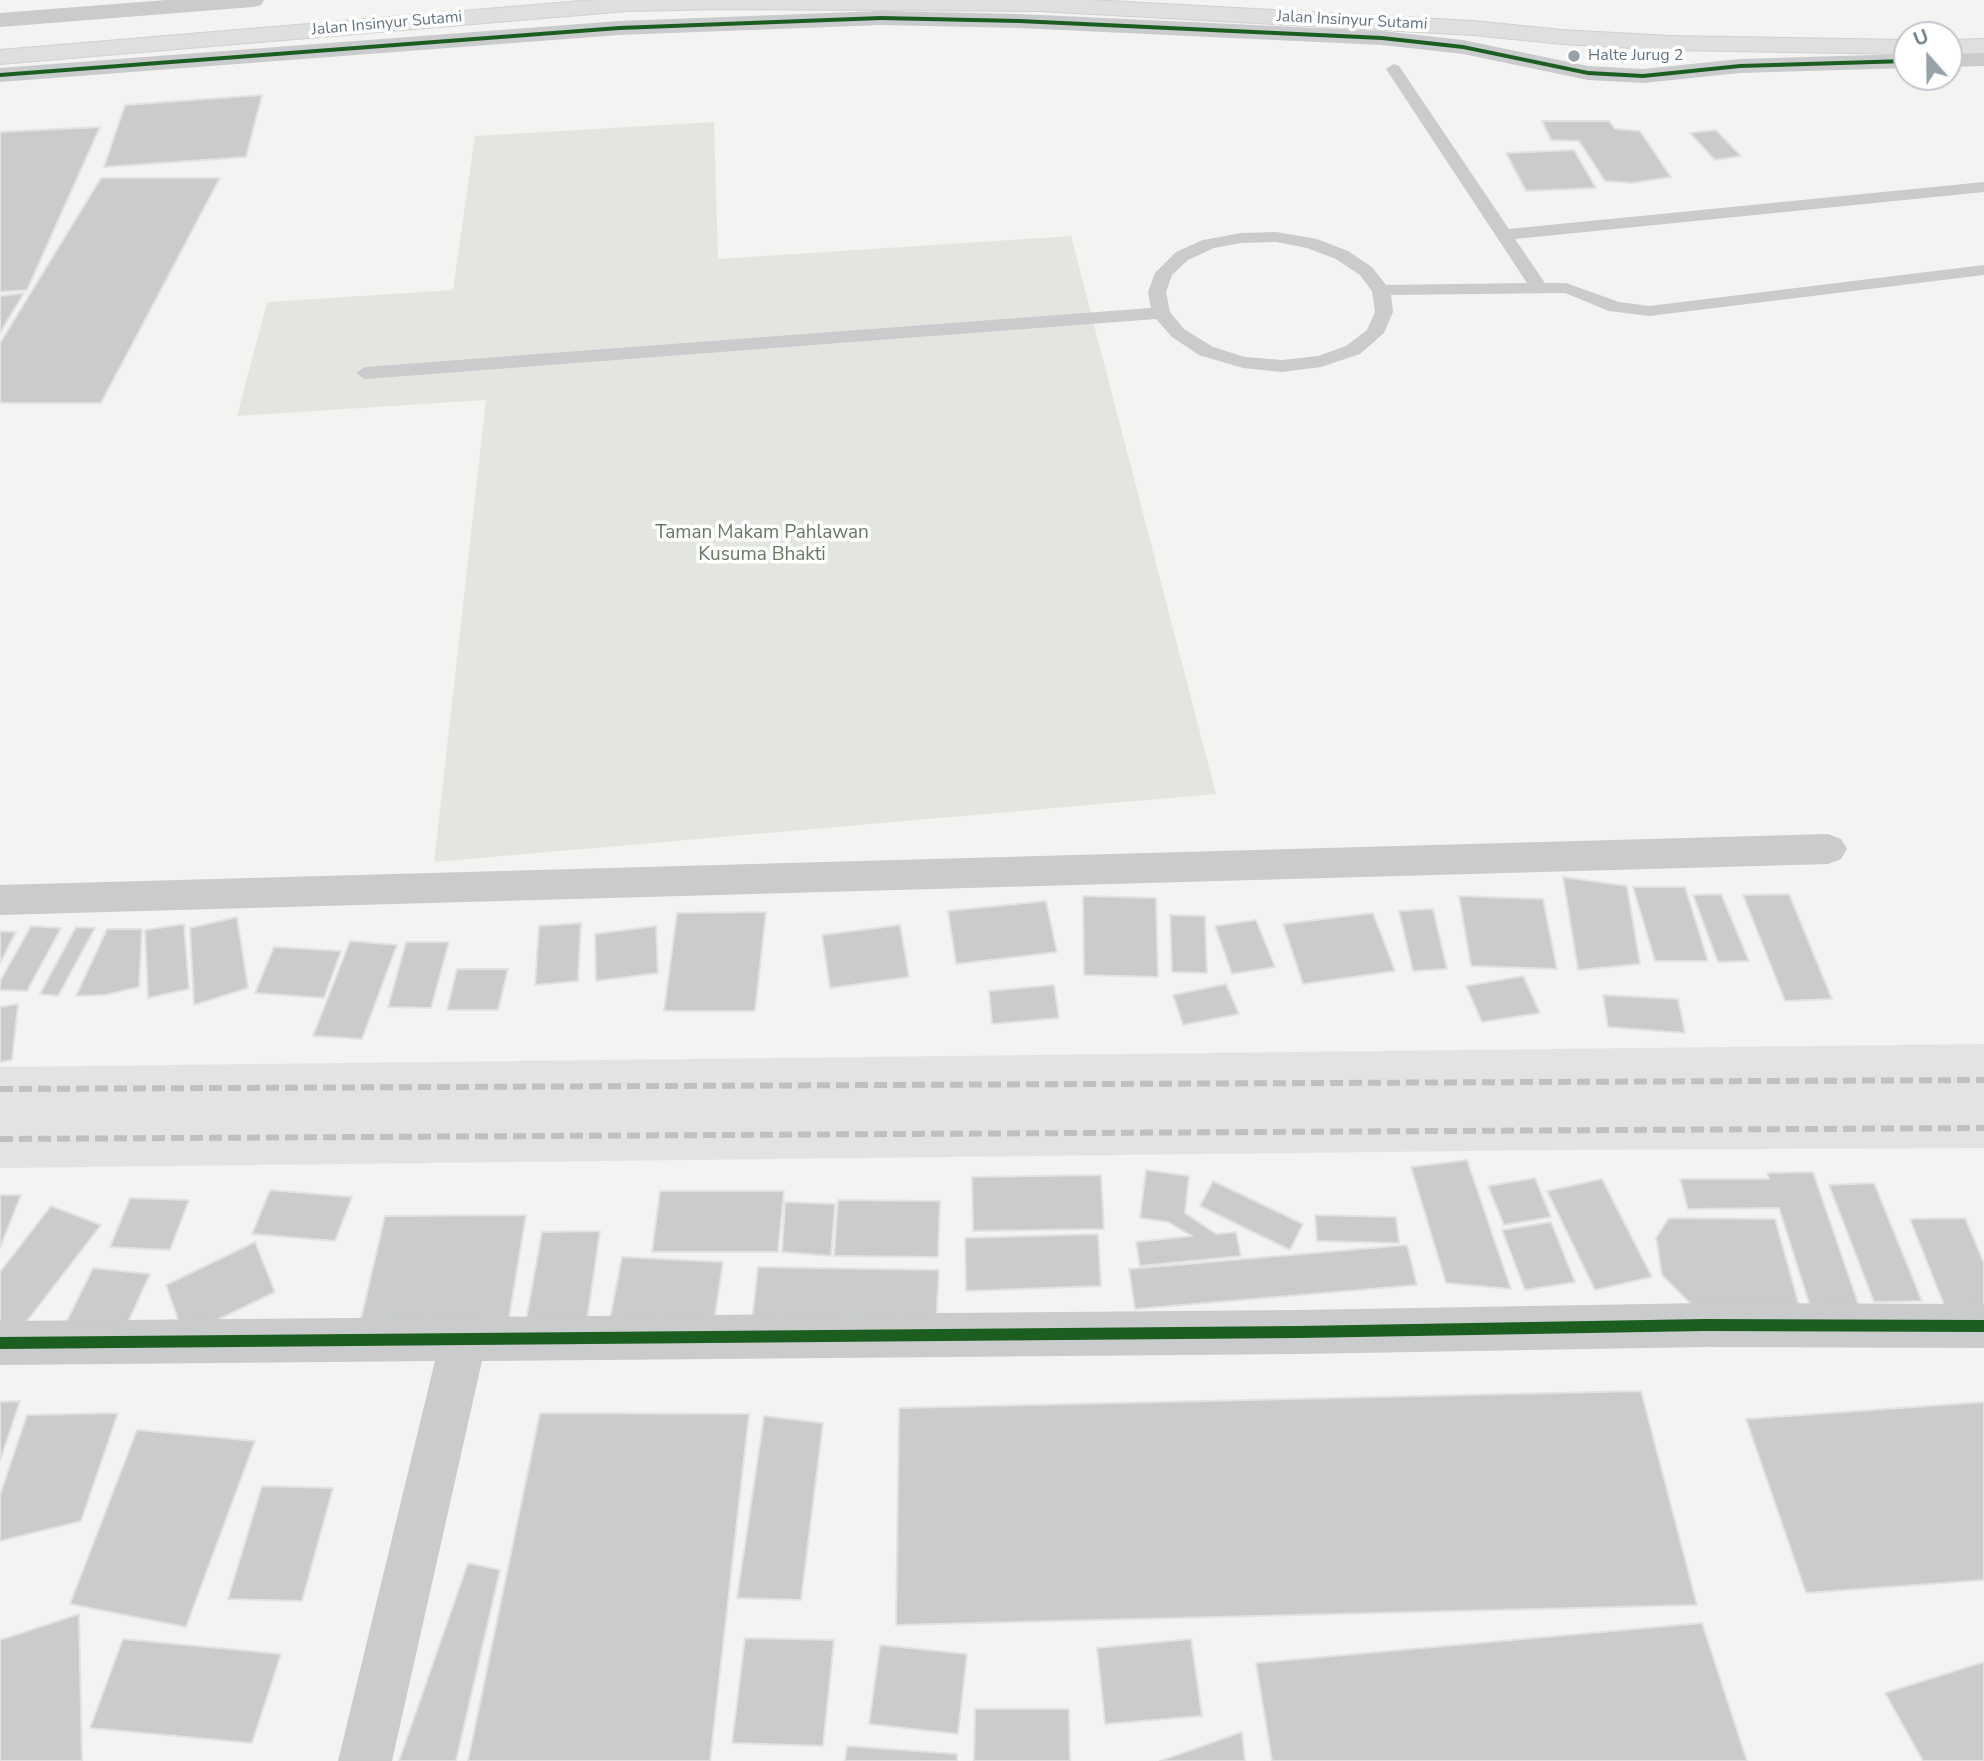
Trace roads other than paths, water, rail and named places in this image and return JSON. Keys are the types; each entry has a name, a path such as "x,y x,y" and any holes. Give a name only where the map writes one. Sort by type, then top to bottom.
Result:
{"highway":[{"name":"Jalan Insinyur Sutami","path":"0,37 467,0"},
{"name":"Jalan Insinyur Sutami","path":"0,57 639,4 1038,4 1381,30 1670,43 1893,47"},
{"path":"1963,47 1984,46"}],"street":[{"path":"0,20 180,3 253,0"},
{"path":"0,75 618,28 868,19 1381,30 1588,73 1643,76 1740,66 1893,61"},
{"path":"1963,60 1984,59"},
{"path":"0,900 1828,849"},
{"path":"0,1343 463,1341 1705,1325 1984,1326"},
{"path":"365,1761 463,1341"}],"lane":[{"path":"1394,69 1540,289"},
{"path":"1504,235 1984,187"},
{"path":"1276,237 1311,243 1342,255 1366,271 1381,290 1384,312 1375,333 1353,350 1321,361 1282,366 1243,362 1206,351 1178,333 1161,313 1157,292 1164,273 1182,256 1209,244 1241,238 1276,237"},
{"path":"1381,290 1566,288 1615,307 1649,311 1984,270"},
{"path":"365,373 1161,313"}],"railway":[{"path":"0,1089 1984,1080"},
{"path":"0,1139 1984,1128"}],"place":[{"name":"Halte Jurug 2","path":"1574,56"}],"park label":[{"name":"Taman Makam Pahlawan Kusuma Bhakti","path":"762,544"}]}
